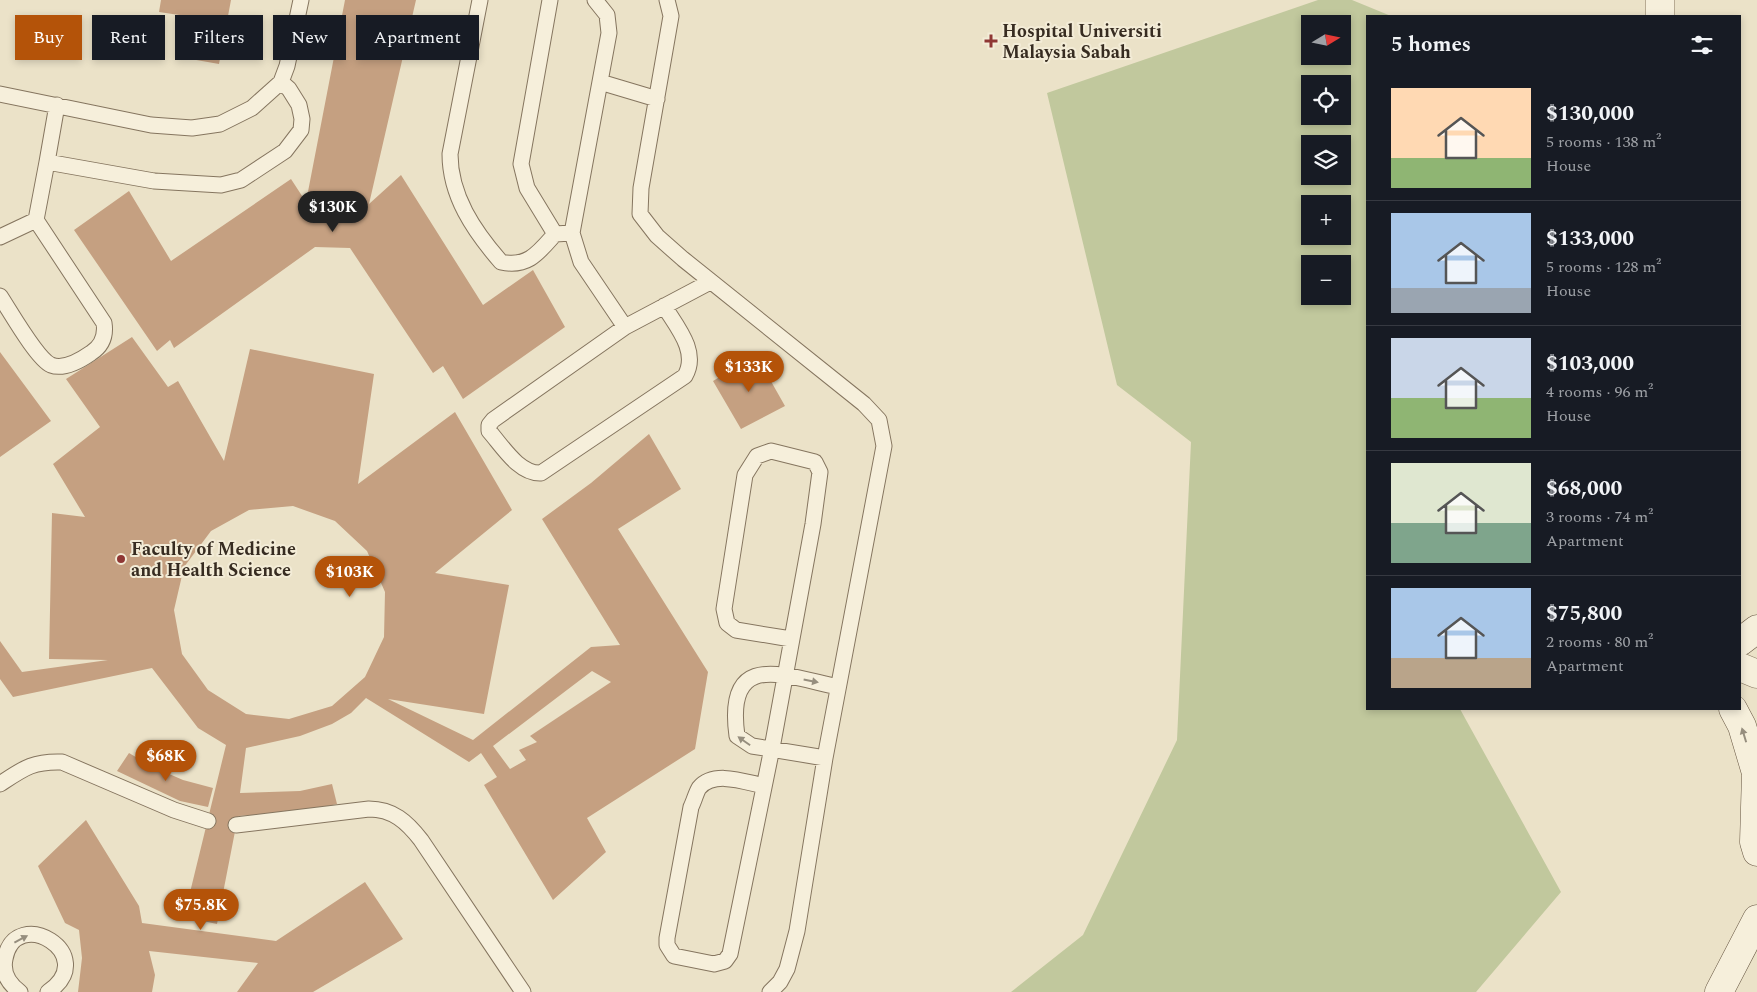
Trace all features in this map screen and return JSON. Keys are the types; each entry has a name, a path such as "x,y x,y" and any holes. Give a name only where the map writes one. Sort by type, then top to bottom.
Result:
{"street":[{"path":"1660,0 1660,15"},
{"path":"1741,641 1757,630"},
{"path":"1741,666 1757,674"},
{"path":"1734,710 1742,726 1756,773 1754,842 1757,852"},
{"path":"1718,992 1748,952 1757,919"}],"lane":[{"path":"0,94 151,125 206,127 234,118 252,108 281,82 287,66 301,0"},
{"path":"480,0 450,154 450,174 457,198 501,262 511,264 533,258 555,234 572,233"},
{"path":"550,0 521,164 528,188 555,234"},
{"path":"595,0 607,15 609,33 572,233 581,262 625,327"},
{"path":"668,0 671,16 641,188 640,214 657,236 710,282 744,306 864,404 878,420 883,433 884,446 825,758 793,952 780,982 770,992"},
{"path":"47,162 154,182 221,185 241,180 285,151 301,130 302,119 299,105 289,89 281,82"},
{"path":"600,82 657,99"},
{"path":"0,296 33,346 45,361 52,366 71,364 92,352 104,338 104,323 36,220 57,105"},
{"path":"0,237 36,220"},
{"path":"664,306 691,354 689,369 685,376 541,473 532,473 522,467 489,431 488,425 625,327 664,306 710,282"},
{"path":"764,786 725,778 711,780 700,788 691,806 667,938 667,945 674,956 714,964 725,961 730,954 772,748 784,677 791,639 820,472 815,462 771,451 757,456 745,475 724,610 727,623 736,630 791,639"},
{"path":"825,758 752,746 737,736 734,711 739,690 749,679 763,673 838,687"},
{"path":"0,784 23,769 42,762 62,762 174,810 208,821"},
{"path":"236,825 369,809 381,809 397,816 410,826 421,840 523,992"},
{"path":"11,990 4,967 9,948 16,940 35,934 53,941 60,948 64,958 65,968 62,978 57,986 48,992"}],"green space":[{"path":"1318,0 1352,0 1389,15 1366,15 1366,710 1461,710 1561,892 1476,992 1011,992 1083,935 1177,740 1191,442 1117,385 1047,93"}],"building":[{"path":"161,0 231,0 228,15 179,15 159,12"},
{"path":"345,0 416,0 413,15 356,15 356,60 402,60 369,204 401,175 483,305 533,270 565,327 463,399 443,366 433,373 350,248 315,247 174,348 170,340 157,351 74,230 129,191 171,261 291,179 306,202 333,60 346,60 346,15 342,15"},
{"path":"196,60 220,60 219,64"},
{"name":"Faculty of Medicine and Health Science","path":"132,337 168,387 178,381 224,461 250,349 374,374 358,484 455,412 512,510 435,573 509,585 484,714 388,699 473,740 591,647 620,645 542,519 591,483 649,434 681,489 618,529 708,672 695,749 587,818 606,852 553,900 484,785 497,777 481,753 469,762 366,698 351,713 332,724 300,736 246,748 240,793 300,791 332,784 337,804 306,811 238,816 217,924 184,917 226,745 198,728 152,668 13,697 0,679 0,641 22,672 108,660 49,659 52,513 85,517 53,464 100,427 66,379","holes":["293,506 335,521 367,551 385,592 384,637 365,677 332,706 289,719 246,714 208,690 182,654 174,610 184,567 211,531 249,510","592,671 611,682 530,736 537,742 519,750 526,760 510,769 493,746"]},
{"path":"0,352 51,421 0,457"},
{"path":"756,355 785,406 741,429 713,381"},
{"path":"129,753 151,766 183,780 213,788 208,807 180,801 117,771"},
{"path":"86,820 139,906 142,923 276,941 365,882 403,939 313,992 237,992 258,963 149,951 155,975 152,992 78,992 82,958 79,930 65,923 38,866"}],"place":[{"name":"Hospital Universiti Malaysia Sabah","path":"991,41"},
{"name":"Faculty of Medicine and Health Science","path":"121,559"}]}
